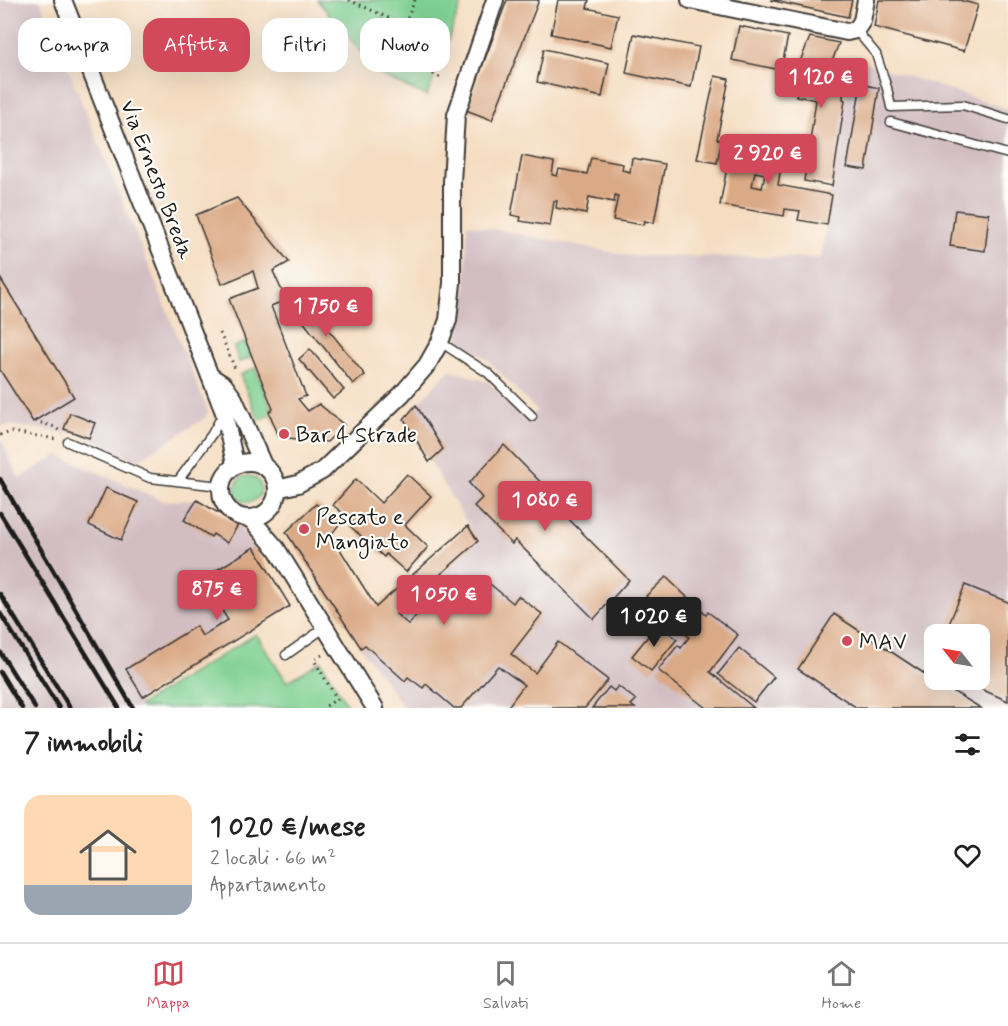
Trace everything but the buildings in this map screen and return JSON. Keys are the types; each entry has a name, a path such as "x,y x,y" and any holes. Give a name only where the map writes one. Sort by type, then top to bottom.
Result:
{"street":[{"name":"Via Ernesto Breda","path":"63,0 123,148 224,412 235,464"},
{"path":"276,548 272,506 277,489 298,484 322,471 402,394 427,365 440,342 448,320 452,283 452,173 456,115 495,0"},
{"path":"690,0 847,32 856,30 862,21 866,0"},
{"name":"Via Ernesto Breda","path":"209,375 224,385 234,399 264,467 273,476 277,489"},
{"path":"264,467 249,463 235,464 225,474 220,486 222,498 228,508 238,515 250,518 263,515 272,506"},
{"path":"250,518 276,548 375,708"}],"lane":[{"path":"856,30 876,54 891,107 963,105 1008,119"},
{"path":"891,122 1008,154"},
{"path":"440,342 488,373 532,416"},
{"path":"178,481 212,434 224,412"},
{"path":"68,442 145,476 220,486"},
{"path":"286,655 324,628"}],"path":[{"path":"349,0 389,18"},
{"path":"407,18 415,0"},
{"path":"430,72 441,78"},
{"path":"220,333 236,371"},
{"path":"35,421 61,431 68,442"},
{"path":"0,435 12,432 68,442"},
{"path":"322,655 314,660 337,699"},
{"path":"323,708 342,696"}],"shaded area":[{"path":"0,0 40,0 47,18 18,18 18,72 69,72 208,411 205,418 137,461 89,438 75,434 8,425 0,427"},
{"path":"855,59 1008,109 1008,708 404,708 361,648 478,541 404,419 449,370 489,382 525,421 537,411 487,359 458,340 466,288 467,224 631,256 821,258 845,100"},
{"path":"0,438 19,478 58,455 163,501 197,500 238,525 290,606 137,700 142,708 0,708"}],"green space":[{"path":"317,0 463,0 450,35 450,18 360,18 360,50 348,36 348,18 332,18"},
{"path":"379,72 436,72 427,96 382,76"},
{"path":"245,342 251,357 239,362 234,347"},
{"path":"255,368 273,414 259,420 240,375"},
{"path":"248,476 257,480 261,489 257,498 248,502 239,498 235,489 239,480"},
{"path":"256,634 287,682 321,661 349,708 142,708 140,705"}],"railway":[{"path":"0,479 133,708"},
{"path":"0,513 119,708"},
{"path":"0,594 70,708"},
{"path":"0,613 59,708"},
{"path":"0,652 35,708"},
{"path":"0,672 22,708"}],"place":[{"name":"Bar 4 Strade","path":"284,434"},
{"name":"Pescato e Mangiato","path":"304,529"},
{"name":"MAV","path":"847,641"}]}
